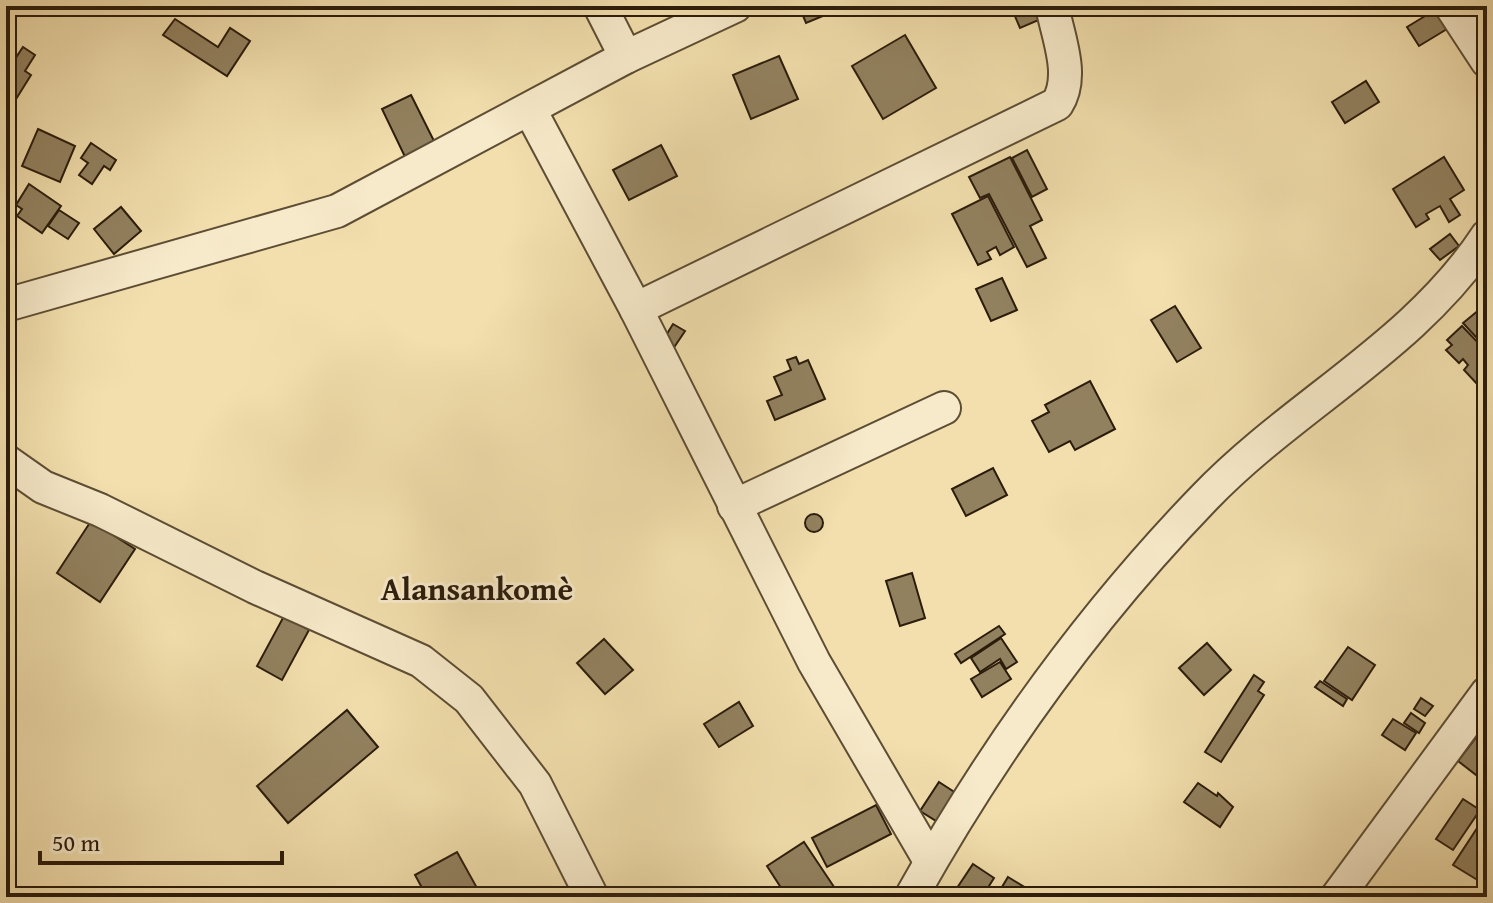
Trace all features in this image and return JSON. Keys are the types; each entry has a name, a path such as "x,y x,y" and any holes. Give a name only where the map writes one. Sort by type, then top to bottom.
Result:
{"street":[{"path":"600,6 626,57"},
{"path":"6,305 337,211 626,57 735,6"},
{"path":"636,309 1057,104 1066,89 1066,75 1052,6"},
{"path":"1451,6 1487,61"},
{"path":"530,110 636,309 814,662 930,861"},
{"path":"911,897 930,861 1019,723 1102,616 1204,497 1277,432 1367,365 1427,306 1487,236"},
{"path":"734,506 944,408"},
{"path":"6,461 43,487 100,510 242,581 421,661 469,699 535,784 592,897"},
{"path":"1337,897 1487,693"}],"building":[{"path":"799,6 847,6 806,23"},
{"path":"1043,6 1048,16 1020,28 1011,7"},
{"path":"1435,10 1447,29 1419,46 1407,27"},
{"path":"175,19 218,47 230,28 250,41 227,76 163,35"},
{"path":"905,35 936,88 883,119 852,66"},
{"path":"23,47 35,55 25,71 31,75 13,104 6,100 6,57 13,62"},
{"path":"779,56 798,99 751,119 733,75"},
{"path":"1366,81 1379,102 1345,123 1332,102"},
{"path":"411,95 437,147 407,161 382,109"},
{"path":"38,129 75,146 60,182 22,166"},
{"path":"91,143 116,160 110,170 104,166 92,184 79,175 88,163 81,158"},
{"path":"661,145 677,176 629,200 613,170"},
{"path":"1027,150 1047,189 1032,197 1012,158"},
{"path":"1010,157 1042,220 1030,226 1046,258 1027,267 989,194 980,198 969,177"},
{"path":"1444,157 1464,190 1450,199 1460,215 1449,222 1440,206 1426,214 1429,219 1416,227 1393,189"},
{"path":"29,184 61,206 42,233 17,216 22,209 16,205"},
{"path":"988,196 1014,247 1000,255 996,247 987,252 991,259 978,265 952,214"},
{"path":"121,207 141,231 114,254 94,229"},
{"path":"59,210 79,223 68,239 48,226"},
{"path":"1450,234 1459,246 1440,260 1430,249"},
{"path":"1002,278 1017,310 991,321 976,289"},
{"path":"1175,306 1201,348 1177,362 1151,320"},
{"path":"1479,310 1487,319 1487,349 1463,323"},
{"path":"673,324 685,331 673,349 662,342"},
{"path":"1462,326 1487,352 1487,378 1479,386 1464,370 1468,365 1463,359 1459,363 1446,350 1452,345 1447,340"},
{"path":"796,357 799,364 808,360 825,399 775,420 767,401 782,395 774,377 791,370 787,360"},
{"path":"1090,381 1115,429 1075,450 1070,441 1049,452 1032,421 1049,412 1045,405"},
{"path":"993,468 1007,495 966,516 952,489"},
{"path":"814,514 823,523 814,532 805,523"},
{"path":"91,521 135,549 100,602 57,573"},
{"path":"912,573 925,618 900,626 886,581"},
{"path":"284,616 309,630 282,680 257,666"},
{"path":"999,626 1005,634 961,663 955,654"},
{"path":"1001,638 1017,662 1006,669 1000,659 980,672 971,658"},
{"path":"604,639 633,670 605,694 577,663"},
{"path":"1207,643 1231,670 1204,695 1179,668"},
{"path":"1348,647 1375,665 1352,700 1324,681"},
{"path":"1000,662 1011,679 982,697 971,679"},
{"path":"1254,675 1264,682 1258,691 1264,695 1221,762 1205,752"},
{"path":"1320,681 1347,699 1343,706 1315,687"},
{"path":"1421,698 1433,706 1425,716 1414,709"},
{"path":"739,702 753,726 719,747 704,724"},
{"path":"347,710 378,747 288,823 257,786"},
{"path":"1411,713 1425,723 1419,733 1404,723"},
{"path":"1393,719 1416,733 1405,750 1382,735"},
{"path":"1478,735 1487,741 1487,769 1480,778 1458,761"},
{"path":"939,782 959,795 941,824 920,811"},
{"path":"1198,783 1217,796 1218,793 1233,807 1220,827 1184,802"},
{"path":"1463,799 1480,810 1453,850 1436,839"},
{"path":"876,805 891,834 827,867 812,838"},
{"path":"1485,816 1487,880 1484,884 1453,865"},
{"path":"804,842 838,893 832,897 787,897 767,866"},
{"path":"457,852 477,888 461,897 427,897 415,875"},
{"path":"973,864 994,878 982,897 951,897"},
{"path":"1008,877 1041,897 996,897"}],"district":[{"name":"Alansankomè","path":"477,589"}]}
